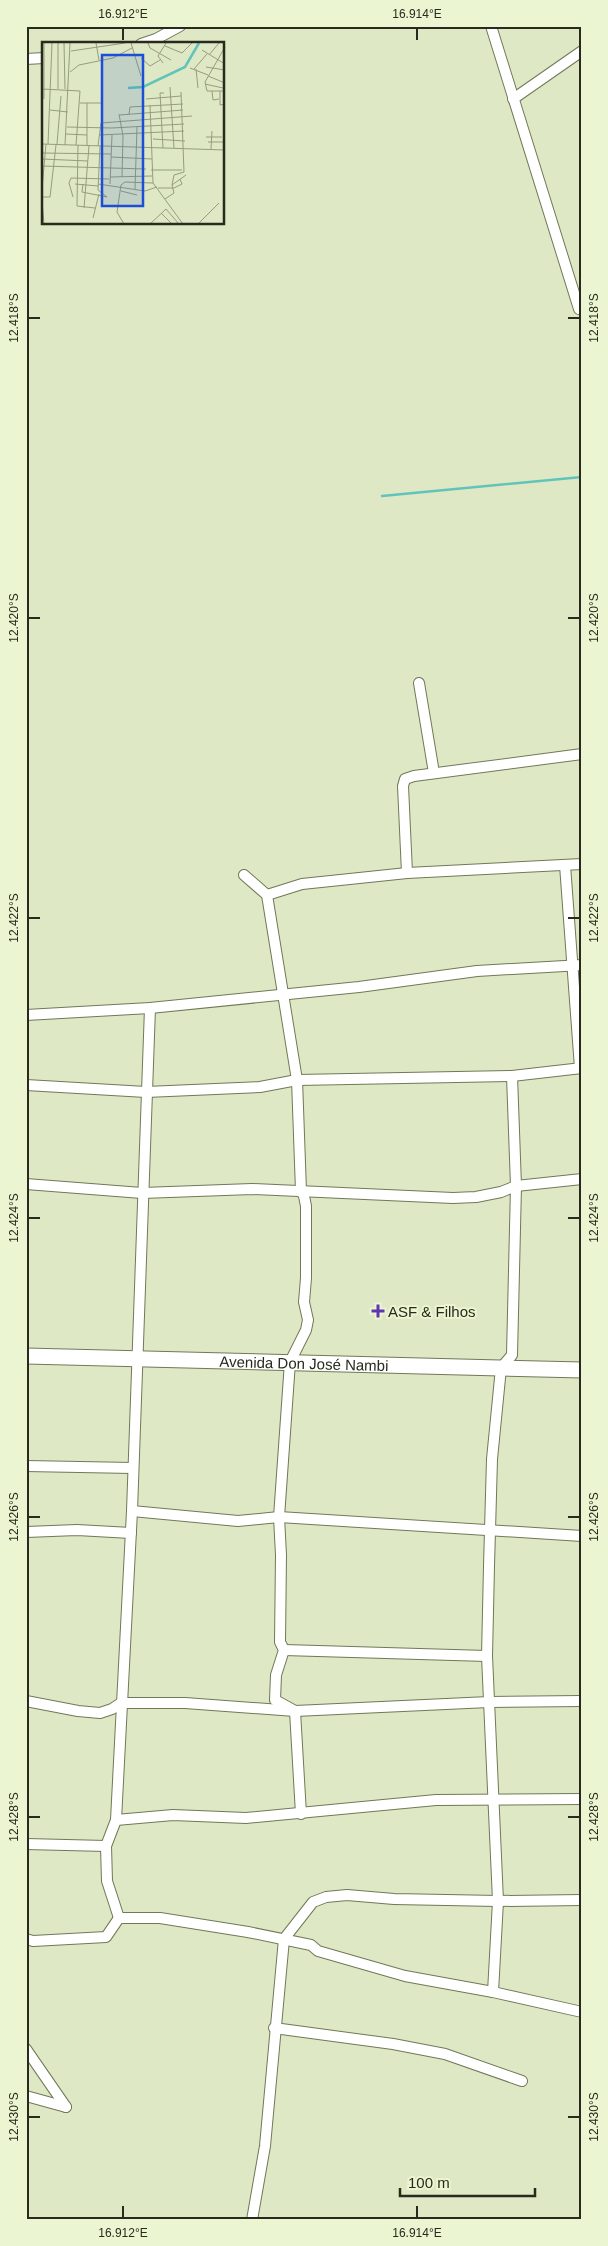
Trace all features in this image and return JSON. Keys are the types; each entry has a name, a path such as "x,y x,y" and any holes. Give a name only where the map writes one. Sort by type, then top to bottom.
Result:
{"street":[{"path":"147,42 180,26"},
{"path":"491,26 579,308"},
{"path":"513,99 582,51"},
{"path":"26,59 42,58"},
{"path":"419,683 434,773"},
{"path":"406,873 402,786 405,779 434,773 582,754"},
{"path":"267,896 302,884 406,873 582,864"},
{"path":"26,1086 146,1092 260,1087 297,1080 512,1076 581,1068 576,965 565,865"},
{"path":"244,875 267,896 297,1080 301,1191 306,1206 304,1302 308,1320 306,1330 290,1362 279,1517 281,1555 280,1642 284,1650 276,1674 275,1700 295,1711"},
{"path":"26,1015 150,1008 359,987 477,970 576,965"},
{"path":"119,1918 107,1881 106,1846 116,1820 132,1510 150,1008"},
{"path":"493,1992 498,1901 487,1656 492,1459 501,1368 512,1355 516,1186 512,1076"},
{"path":"26,1184 142,1193 252,1189 453,1198 476,1197 501,1192 516,1186 582,1179"},
{"name":"Avenida Don José Nambi","path":"26,1356 582,1370"},
{"path":"26,1466 133,1468"},
{"path":"132,1510 238,1521 279,1517 582,1536"},
{"path":"26,1532 77,1530 131,1533"},
{"path":"284,1650 487,1656"},
{"path":"26,1701 78,1711 100,1713 112,1709 121,1703 185,1703 295,1711 489,1702 582,1701"},
{"path":"295,1711 301,1814"},
{"path":"116,1820 173,1815 246,1818 436,1800 582,1799"},
{"path":"26,1844 106,1846"},
{"path":"252,2220 265,2146 274,2028 284,1939 313,1902 326,1897 361,1896 394,1899 498,1901 582,1900"},
{"path":"119,1918 160,1918 284,1939 311,1945 318,1951 405,1976 493,1992 582,2012"},
{"path":"26,1940 106,1938 119,1918"},
{"path":"274,2028 393,2044 445,2054 522,2081"},
{"path":"26,2049 66,2107 26,2096"}],"waterway":[{"path":"382,496 582,477"}],"place":[{"name":"ASF & Filhos","path":"378,1311"}]}
